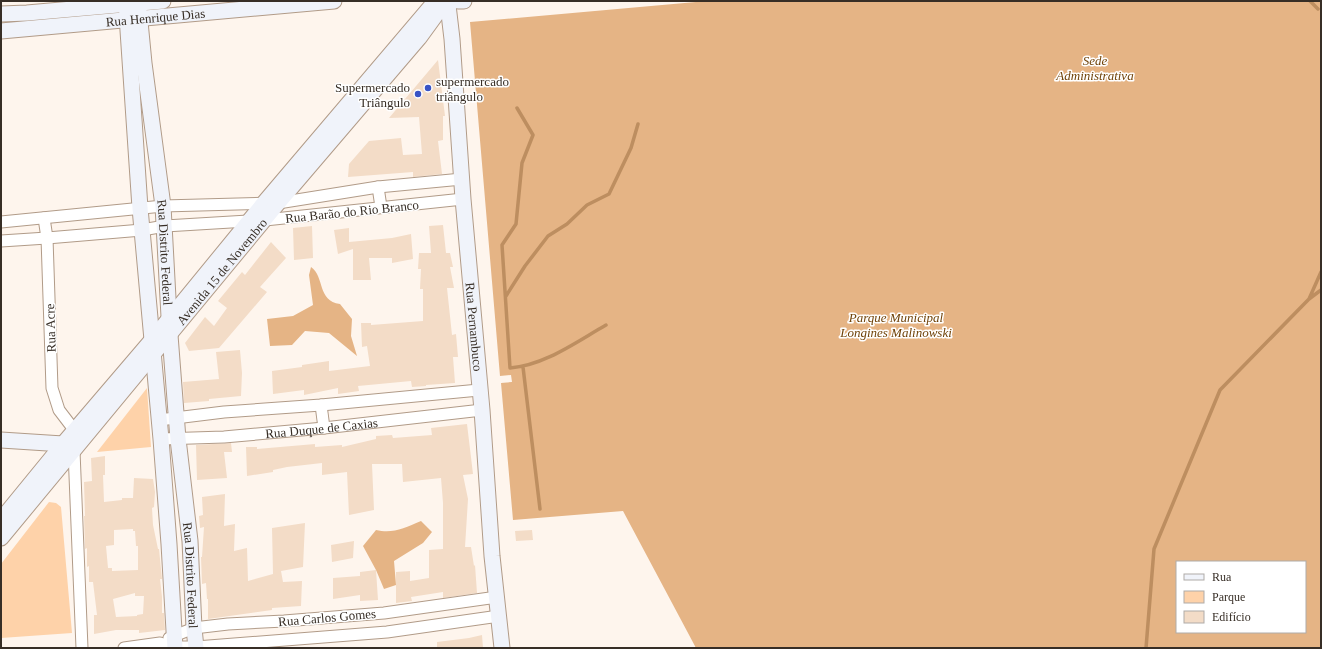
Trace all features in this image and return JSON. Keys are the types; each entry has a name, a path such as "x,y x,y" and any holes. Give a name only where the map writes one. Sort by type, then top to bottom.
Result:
{"street":[{"name":"Rua Henrique Dias","path":"1,14 27,13 132,2 163,1"},
{"name":"Rua Henrique Dias","path":"1,31 334,1"},
{"path":"446,3 464,1"},
{"name":"Rua Distrito Federal","path":"132,2 134,19 140,208 152,356 161,439 169,544 174,643"},
{"name":"Rua Pernambuco","path":"446,3 452,39 463,199 482,410 492,556 502,648"},
{"name":"Avenida 15 de Novembro","path":"1,520 152,356 170,335 271,203 446,3"},
{"path":"27,13 29,29"},
{"name":"Rua Distrito Federal","path":"134,19 144,63 165,226 169,318 176,417 190,541 196,647"},
{"name":"Rua Barão do Rio Branco","path":"1,222 163,206 271,203 378,187 462,179"},
{"path":"378,187 381,207"},
{"name":"Rua Barão do Rio Branco","path":"1,241 142,230 165,226 257,221 463,199"},
{"name":"Rua Acre","path":"44,218 47,238 52,388 59,410 75,431"},
{"name":"Avenida 15 de Novembro","path":"1,538 68,447 75,431 169,318 257,221"},
{"name":"Rua Duque de Caxias","path":"159,420 224,412 321,405 479,390"},
{"path":"321,405 324,428"},
{"name":"Rua Duque de Caxias","path":"161,439 224,437 324,428 482,410"},
{"path":"1,440 68,447 82,648"},
{"path":"169,544 190,541"},
{"name":"Rua Carlos Gomes","path":"174,643 194,628 228,624 384,613 497,597"},
{"path":"384,613 387,632"},
{"name":"Rua Carlos Gomes","path":"124,648 160,643 174,643 196,647 387,632 499,616"},
{"path":"284,621 286,640"}],"green space":[{"name":"Parque Municipal Longines Malinowski","path":"707,1 1321,1 1321,648 696,648 623,511 513,520 501,383 512,382 511,375 500,376 470,22"},
{"path":"311,267 318,277 324,294 333,302 340,304 352,319 351,336 357,356 329,333 305,331 292,345 270,346 267,319 293,316 313,305 309,275"},
{"path":"147,388 151,447 97,452"},
{"path":"49,502 56,503 61,507 72,633 1,638 1,564"},
{"path":"421,521 432,532 423,543 394,561 396,585 384,589 363,546 376,530 393,531"}],"building":[{"path":"438,60 445,116 443,116 443,140 438,141 442,174 413,177 413,172 348,177 349,164 369,141 401,138 403,155 422,154 419,117 389,118"},
{"path":"443,225 446,253 450,253 453,267 450,267 454,288 447,288 452,335 456,334 458,357 453,357 455,383 412,387 411,381 358,386 359,391 338,394 338,388 304,395 304,390 273,394 272,371 302,367 302,365 329,361 329,371 370,366 367,346 362,347 361,323 371,323 371,325 423,321 423,289 420,289 421,269 418,269 419,253 431,253 429,226"},
{"path":"312,226 313,258 294,260 293,228"},
{"path":"349,228 349,242 392,238 411,234 413,259 392,263 392,258 369,258 371,280 353,280 353,249 338,254 334,230"},
{"path":"271,242 286,258 260,287 267,292 219,348 189,351 185,343 205,317 214,326 227,308 218,301 242,272 245,275"},
{"path":"240,350 242,373 241,396 184,403 183,382 219,379 216,352"},
{"path":"467,424 473,474 463,475 468,499 465,547 471,547 474,566 475,565 477,593 443,598 443,592 411,597 412,601 396,603 396,572 410,571 410,581 429,578 429,550 443,549 443,503 441,478 403,482 402,464 372,464 374,510 349,515 347,472 322,475 322,463 287,467 273,470 273,472 247,476 246,447 257,447 257,449 315,444 315,447 342,445 342,447 376,439 376,436 392,435 393,438 432,435 431,428"},
{"path":"231,443 232,452 224,452 227,478 197,480 196,445"},
{"path":"105,456 105,475 103,475 104,502 122,500 122,498 133,498 134,478 153,479 155,492 154,507 152,508 153,525 159,549 162,579 160,579 162,613 164,613 165,630 139,633 139,630 116,630 94,634 94,615 97,615 93,582 89,582 89,566 87,567 84,516 84,482 92,481 91,458","holes":["133,529 133,531 135,531 136,546 138,546 138,570 112,571 112,568 108,568 106,546 114,545 114,530","135,593 135,596 144,596 143,614 137,616 116,617 113,599"]},
{"path":"225,494 224,526 235,524 234,551 247,548 248,581 273,574 272,528 305,523 303,567 281,571 283,582 302,581 301,606 272,608 272,610 208,619 206,583 202,584 201,557 204,527 200,528 199,516 203,515 202,497"},
{"path":"532,530 533,540 516,541 515,531"},
{"path":"354,541 353,558 332,562 331,545"},
{"path":"376,570 378,600 360,601 360,595 333,599 333,578 360,576 360,572"},
{"path":"482,635 483,648 437,648 437,642"}],"waterway":[{"path":"1310,1 1318,9"},
{"path":"517,108 533,135 522,163 516,224 502,245 510,368 523,366 548,358 606,325"},
{"path":"506,296 525,266 548,236 567,224 587,205 609,194 631,148 638,124"},
{"path":"1146,648 1154,549 1220,390 1309,299 1321,272"},
{"path":"1309,299 1321,290"},
{"path":"523,367 540,509"}],"place":[{"name":"supermercado triângulo","path":"428,88"},
{"name":"Supermercado Triângulo","path":"418,94"}],"park label":[{"name":"Sede Administrativa","path":"1095,68"}]}
